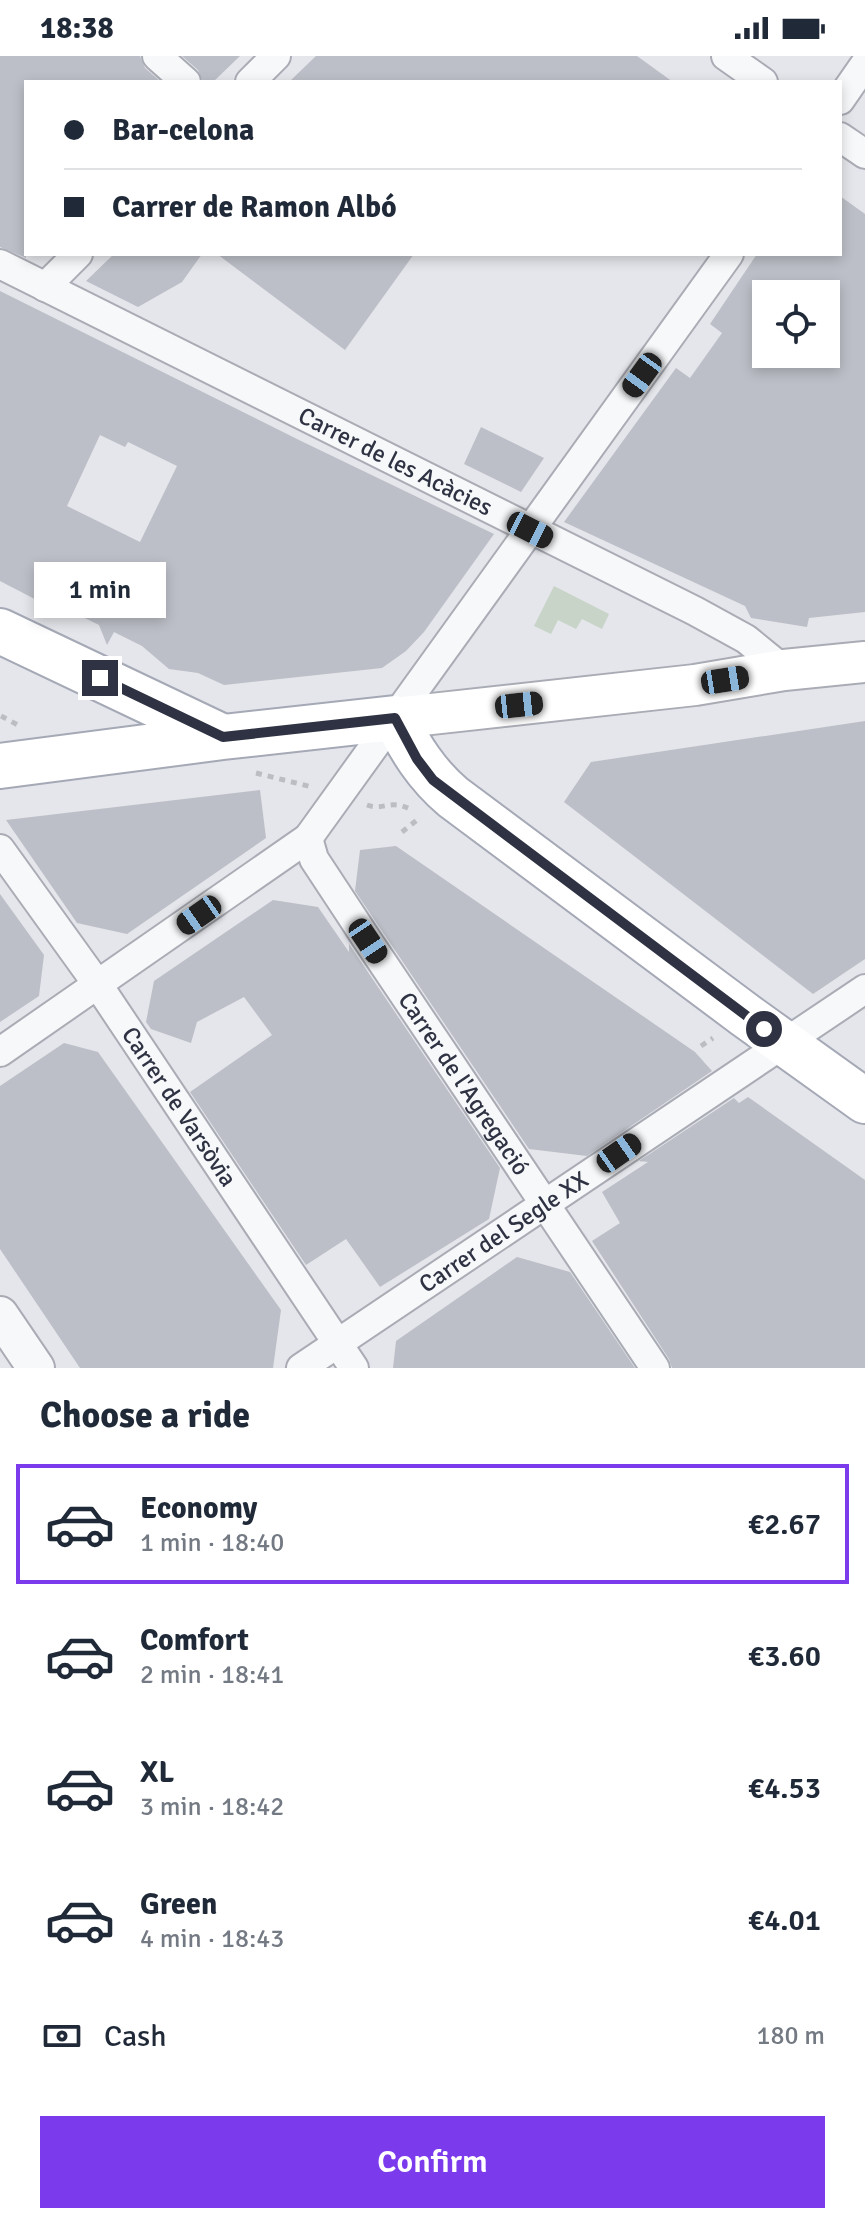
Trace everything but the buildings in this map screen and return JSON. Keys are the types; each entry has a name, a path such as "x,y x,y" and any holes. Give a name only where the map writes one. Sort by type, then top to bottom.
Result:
{"main road":[{"path":"0,631 234,754"},
{"path":"0,766 234,754 395,718 695,685 784,670 865,662"},
{"path":"395,718 417,759 433,780 453,797 865,1101"}],"street":[{"path":"157,56 184,80"},
{"path":"252,80 276,56"},
{"path":"726,56 760,80"},
{"path":"842,97 865,64"},
{"path":"842,138 865,154"},
{"path":"45,287 76,256"},
{"path":"0,1052 308,838 728,256"},
{"name":"Carrer de les Acàcies","path":"0,264 733,632 784,670"},
{"name":"Carrer de l'Agregació","path":"308,838 314,859 655,1368"},
{"name":"Carrer de Varsòvia","path":"0,849 98,985 354,1368"},
{"name":"Carrer del Segle XX","path":"301,1368 865,989"},
{"path":"0,1315 36,1368"}],"path":[{"path":"1,716 18,725"},
{"path":"234,754 297,782"},
{"path":"377,808 392,803 414,811"},
{"path":"402,832 417,820"},
{"path":"701,1046 714,1037"}],"green space":[{"path":"554,586 609,614 602,629 582,619 576,629 558,620 551,634 534,626"}],"route":[{"path":"100,678 223,737 395,718 417,759 433,780 453,797 764,1029"}]}
